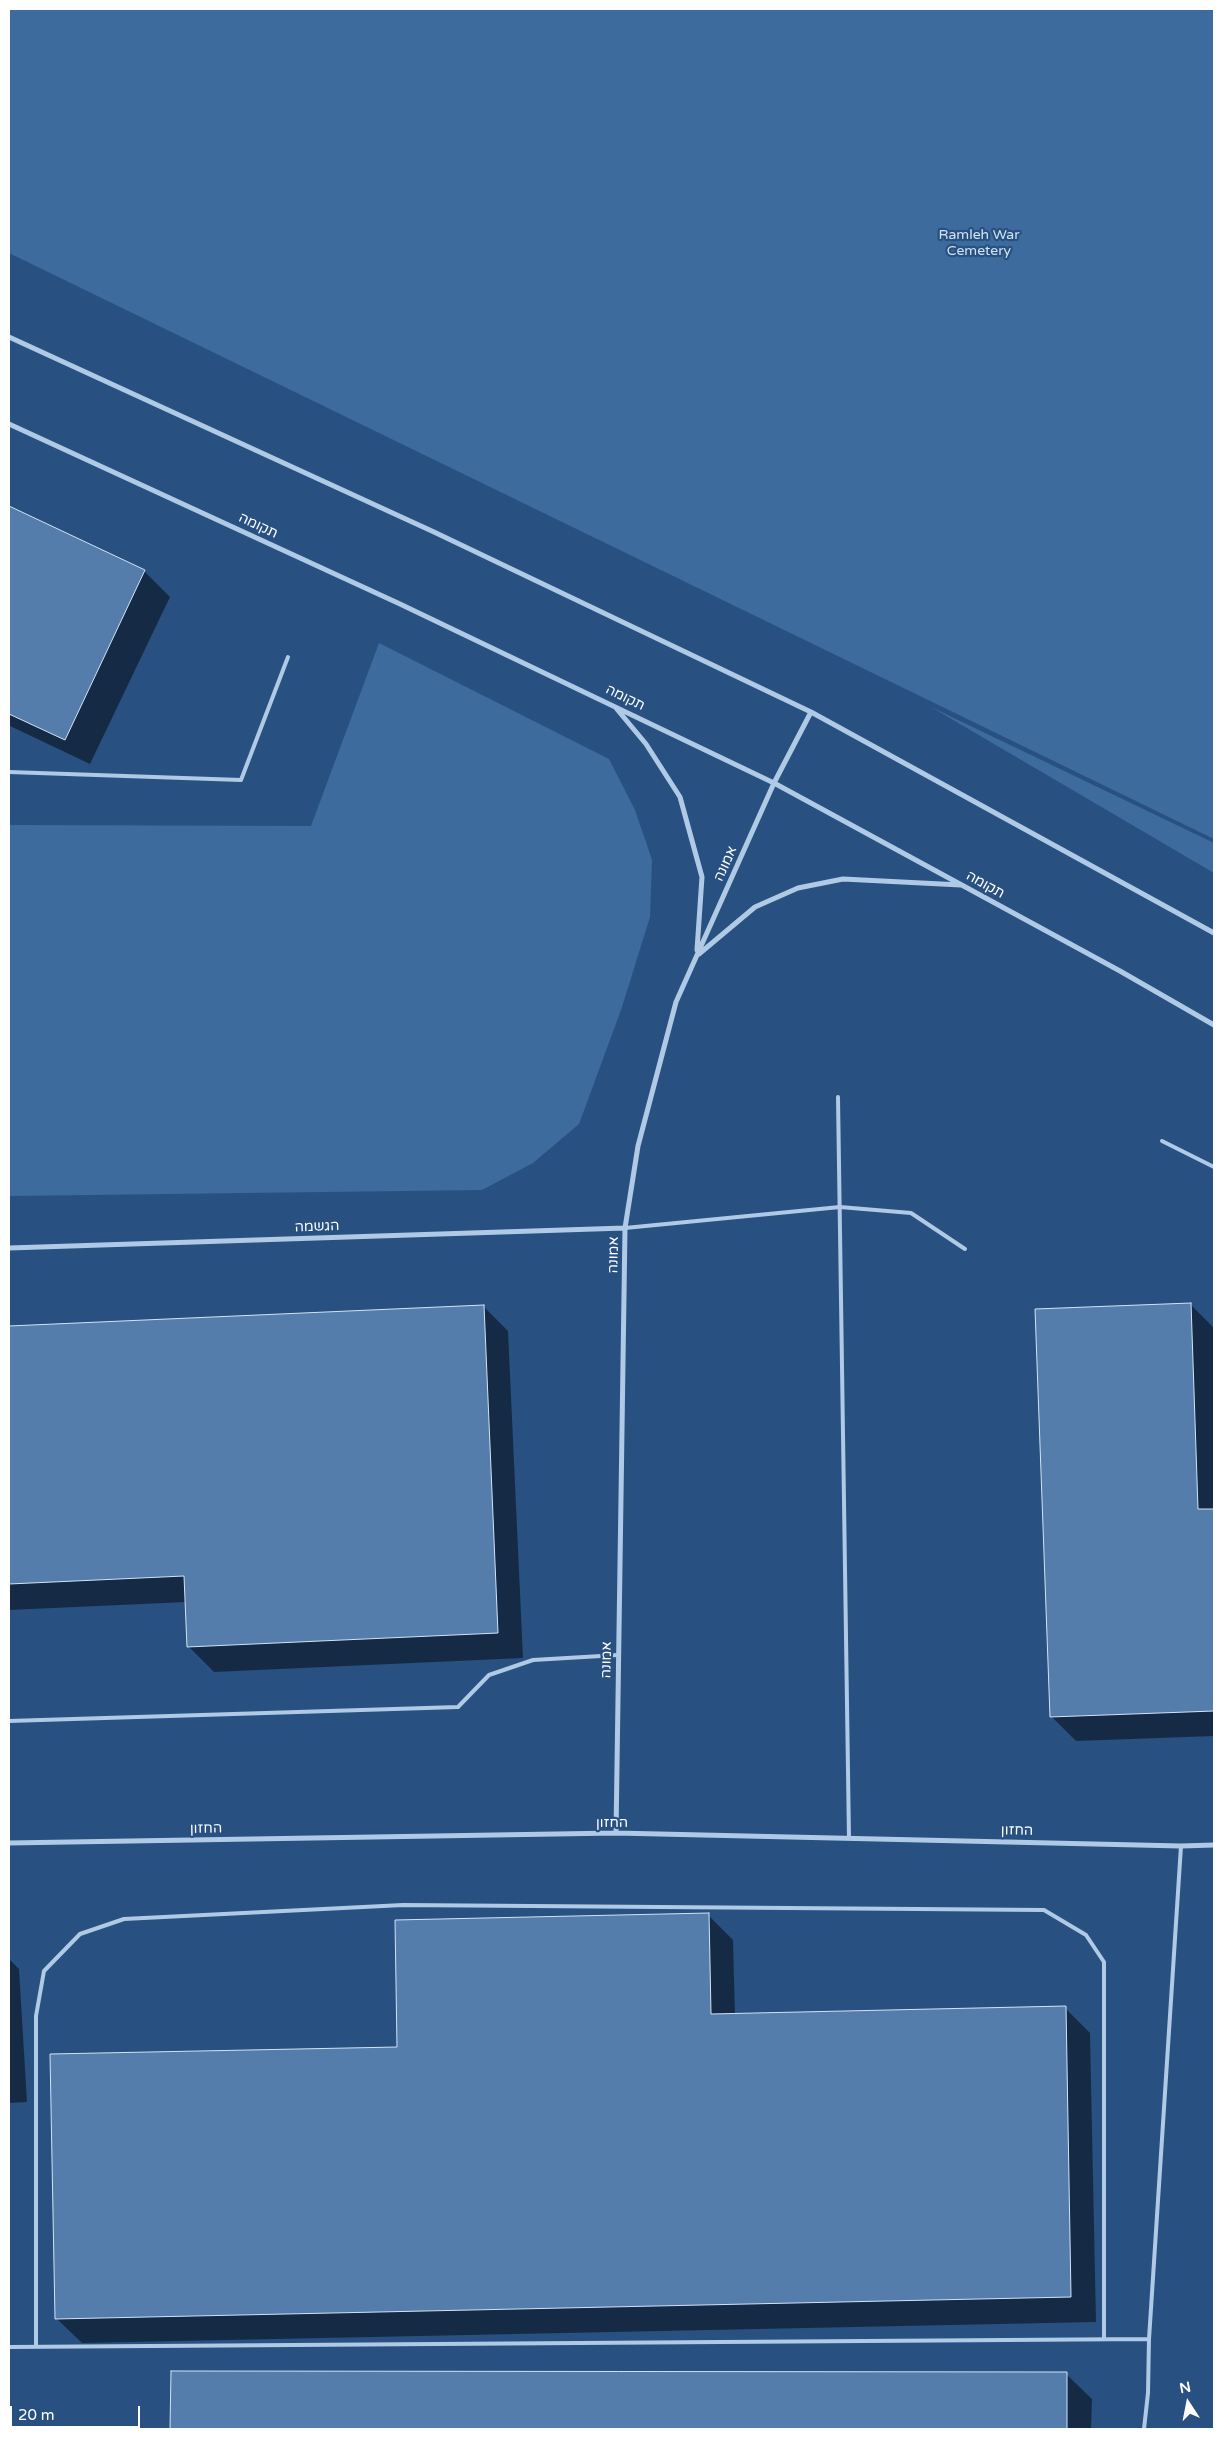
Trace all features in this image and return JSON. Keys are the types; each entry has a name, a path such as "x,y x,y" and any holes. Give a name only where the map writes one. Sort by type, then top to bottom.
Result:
{"street":[{"path":"9,337 434,532 811,712 1214,933"},
{"name":"תקומה","path":"9,424 400,604 774,783 1214,1025"},
{"path":"614,706 646,744 680,797 702,877 697,956"},
{"name":"אמונה","path":"616,1833 625,1228 638,1146 654,1079 676,1002 774,783 811,712"},
{"path":"697,956 754,907 798,888 844,879 962,885"},
{"name":"הגשמה","path":"9,1248 625,1228"},
{"name":"החזון","path":"9,1843 616,1833 1181,1846 1214,1845"}],"lane":[{"path":"9,772 241,780 288,657"},
{"path":"838,1097 850,1838"},
{"path":"1162,1141 1214,1167"},
{"path":"625,1228 840,1207 912,1213 965,1249"},
{"path":"9,1721 458,1707 489,1675 533,1660 618,1655"},
{"path":"1144,2429 1148,2393 1149,2339 1181,1846"},
{"path":"36,2346 36,2016 44,1972 80,1934 124,1919 403,1905 1044,1910 1086,1935 1104,1962 1104,2339"},
{"path":"9,2347 1149,2339"}],"green space":[{"name":"Ramleh War Cemetery","path":"9,9 1214,9 1214,839 9,253"},
{"path":"379,643 609,759 635,810 652,860 650,917 621,1010 579,1124 533,1163 482,1190 9,1196 9,825 311,826"},
{"path":"931,707 1214,843 1214,873"}],"building":[{"path":"9,506 145,570 65,740 9,714"},
{"path":"1191,1303 1198,1509 1214,1509 1214,1711 1050,1717 1035,1309"},
{"path":"484,1305 498,1633 187,1647 184,1576 9,1584 9,1326"},
{"path":"709,1913 711,2014 1066,2006 1071,2297 55,2319 50,2054 397,2047 395,1920"},
{"path":"171,2371 1067,2372 1067,2429 170,2429"}]}
